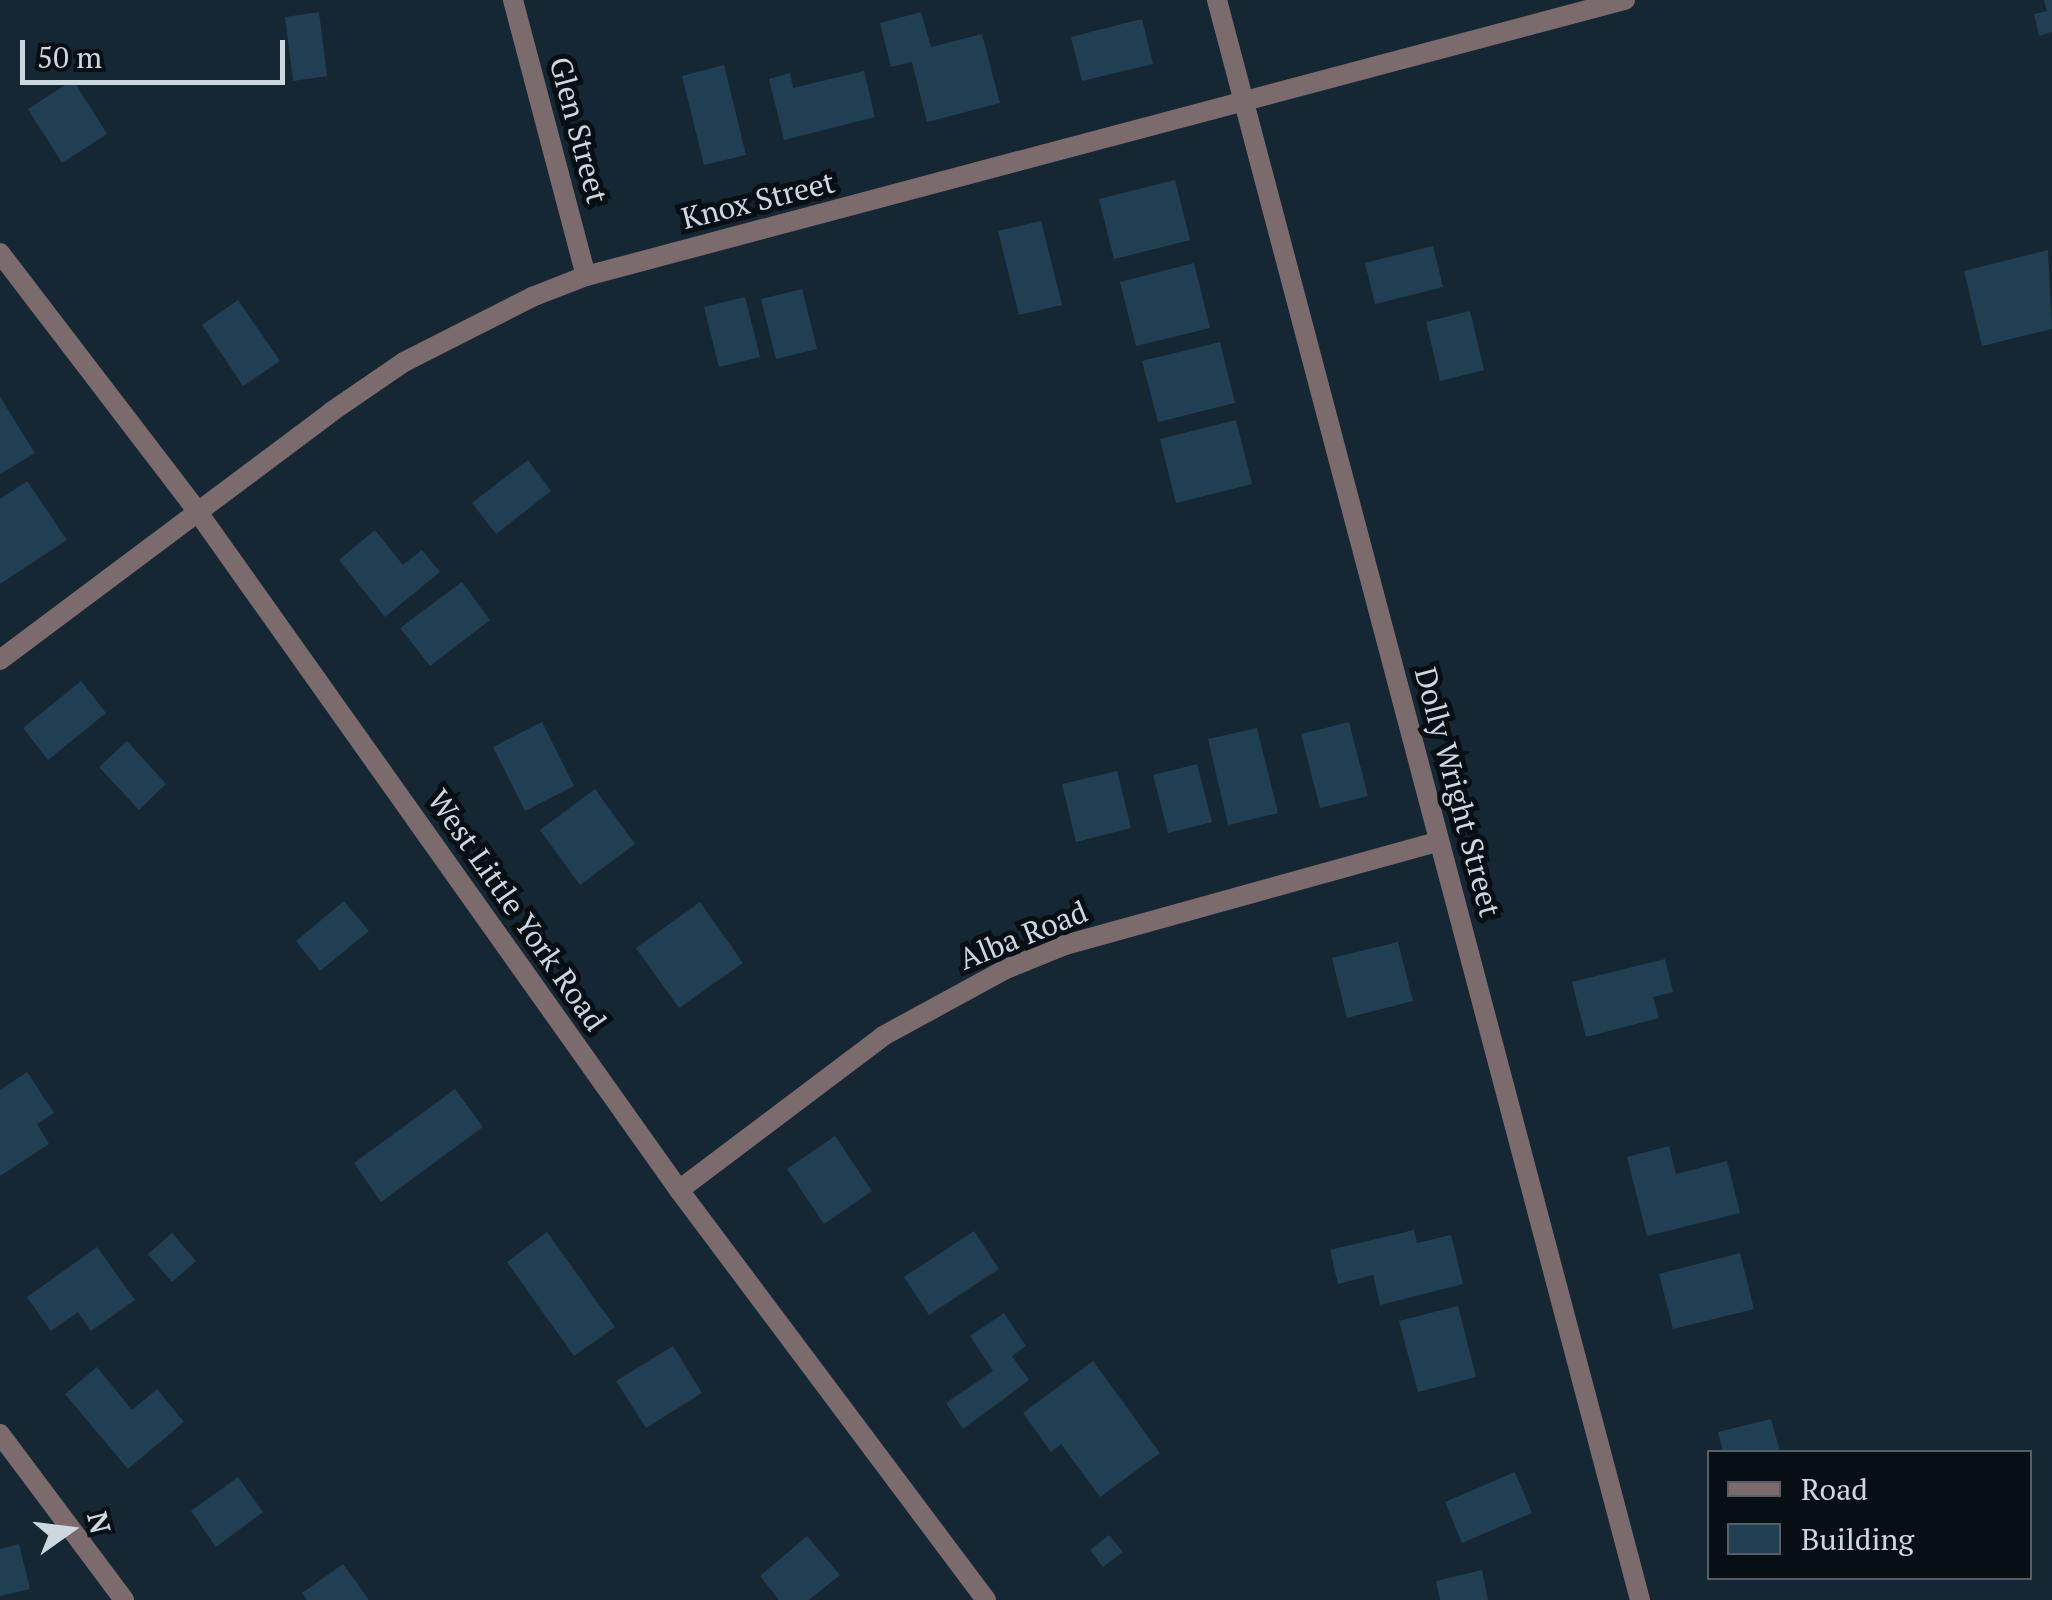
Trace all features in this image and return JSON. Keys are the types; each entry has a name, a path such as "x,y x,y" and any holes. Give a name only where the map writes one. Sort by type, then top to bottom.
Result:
{"street":[{"name":"Glen Street","path":"514,0 586,276"},
{"name":"Dolly Wright Street","path":"1217,0 1640,1600"},
{"name":"Knox Street","path":"0,660 404,362 586,276 1625,0"},
{"name":"West Little York Road","path":"0,254 197,511 679,1190 986,1600"},
{"name":"Alba Road","path":"679,1190 883,1036 1006,970 1065,945 1439,841"},
{"path":"0,1434 124,1600"}],"building":[{"path":"2044,0 2052,0 2052,32 2039,36 2034,14 2047,11"},
{"path":"319,12 327,76 293,81 285,17"},
{"path":"921,12 931,47 982,34 1000,103 927,122 912,62 891,67 880,23"},
{"path":"1142,19 1153,64 1082,81 1071,37"},
{"path":"724,65 746,155 704,165 682,76"},
{"path":"864,71 875,117 784,140 769,79 790,73 793,88"},
{"path":"73,80 107,134 62,163 28,109"},
{"path":"1175,180 1190,240 1114,259 1099,199"},
{"path":"1041,221 1062,305 1019,315 998,231"},
{"path":"1433,246 1443,287 1375,304 1365,263"},
{"path":"2048,250 2052,329 1982,346 1964,271"},
{"path":"1194,263 1210,328 1136,346 1120,282"},
{"path":"802,289 817,349 776,359 761,299"},
{"path":"745,297 760,357 719,367 704,307"},
{"path":"238,300 280,361 243,386 202,325"},
{"path":"1470,311 1484,370 1440,381 1426,322"},
{"path":"1220,342 1235,403 1158,422 1142,361"},
{"path":"0,397 35,453 0,474"},
{"path":"1236,420 1252,484 1176,503 1160,439"},
{"path":"528,460 551,491 496,534 472,503"},
{"path":"27,481 67,540 0,584 0,499"},
{"path":"375,530 403,565 422,550 440,572 385,617 339,560"},
{"path":"462,582 490,620 430,666 400,628"},
{"path":"81,681 106,713 48,760 23,728"},
{"path":"542,722 574,786 525,811 493,747"},
{"path":"1349,722 1368,796 1320,808 1301,734"},
{"path":"1257,728 1278,813 1228,825 1208,739"},
{"path":"127,741 166,784 139,810 99,767"},
{"path":"1197,764 1212,822 1168,833 1153,775"},
{"path":"1117,771 1131,828 1076,842 1062,784"},
{"path":"595,789 635,844 580,885 540,830"},
{"path":"344,901 369,931 320,971 296,941"},
{"path":"700,902 743,963 679,1008 636,948"},
{"path":"1398,942 1413,1001 1347,1018 1332,958"},
{"path":"1665,959 1673,992 1653,997 1659,1018 1586,1037 1572,982"},
{"path":"27,1072 54,1113 37,1124 49,1144 0,1176 0,1090"},
{"path":"455,1089 483,1127 381,1202 354,1163"},
{"path":"835,1136 872,1191 824,1224 787,1169"},
{"path":"1669,1146 1676,1174 1727,1161 1740,1213 1647,1236 1627,1157"},
{"path":"1414,1230 1417,1243 1451,1235 1463,1284 1380,1305 1373,1275 1338,1284 1330,1250"},
{"path":"974,1231 999,1269 929,1315 904,1277"},
{"path":"547,1232 615,1327 574,1356 507,1262"},
{"path":"172,1233 196,1261 172,1282 148,1254"},
{"path":"97,1247 135,1300 91,1331 78,1312 51,1331 27,1297"},
{"path":"1740,1253 1754,1309 1673,1329 1659,1274"},
{"path":"1458,1306 1476,1377 1418,1392 1399,1321"},
{"path":"1004,1313 1026,1346 1012,1356 1029,1380 963,1429 946,1403 993,1371 970,1336"},
{"path":"673,1346 702,1393 646,1428 616,1381"},
{"path":"1093,1361 1160,1453 1100,1497 1061,1444 1051,1452 1023,1413"},
{"path":"97,1367 132,1410 157,1389 184,1422 128,1469 65,1394"},
{"path":"1771,1419 1779,1450 1722,1450 1718,1432"},
{"path":"1515,1472 1532,1513 1462,1543 1445,1502"},
{"path":"238,1477 263,1512 216,1547 191,1511"},
{"path":"1109,1535 1123,1552 1103,1567 1090,1550"},
{"path":"807,1536 840,1575 809,1600 779,1600 760,1576"},
{"path":"19,1544 30,1589 0,1596 0,1549"},
{"path":"343,1564 369,1600 307,1600 302,1593"},
{"path":"1482,1570 1488,1600 1440,1600 1436,1581"}]}
